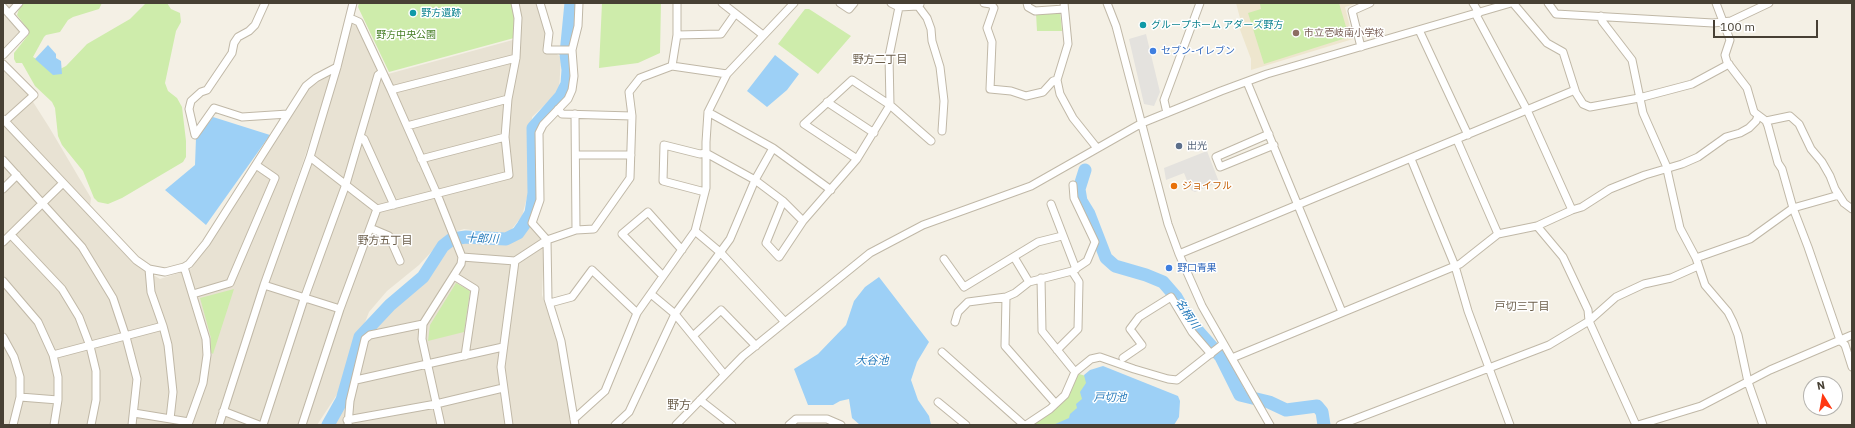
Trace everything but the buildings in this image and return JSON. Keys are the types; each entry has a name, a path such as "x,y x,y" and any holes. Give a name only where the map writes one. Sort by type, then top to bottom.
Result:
{"street":[{"path":"9,14 19,3"},
{"path":"265,3 255,25 249,31 238,37 234,43 232,53 207,90 201,92 191,101 189,109 195,135 214,108 242,117 288,114"},
{"path":"218,425 264,286 310,157 337,67 353,3"},
{"path":"377,209 509,175 505,137 508,99 516,58 518,18 515,3"},
{"path":"540,3 549,33 547,50 572,50"},
{"path":"575,422 561,341 550,303 547,240 532,223 540,200 539,133 543,125 558,109 572,90 574,76 572,50 578,26 579,3"},
{"path":"672,66 677,35 677,3"},
{"path":"722,3 763,35"},
{"path":"575,422 605,391 637,313 695,231 705,192 708,112 727,74 794,3"},
{"path":"840,3 849,9 854,3"},
{"path":"984,3 991,4 994,8 987,28 992,42 990,89 1011,91 1026,96 1043,92 1053,81 1057,80"},
{"path":"1027,3 1028,7 1036,11 1064,6 1068,44 1057,80 1060,94 1073,118 1097,148"},
{"path":"1107,3 1116,26 1168,224 1179,254 1202,306 1217,349"},
{"path":"1167,113 1164,100 1200,3"},
{"path":"1361,47 1352,11 1370,3"},
{"path":"1473,3 1527,110 1572,210"},
{"path":"676,425 724,374 870,253 923,225 1031,186 1142,123 1267,74 1512,3 1547,43 1564,52 1575,90 1583,104 1590,107 1639,98 1692,84 1729,64"},
{"path":"1548,3 1556,14 1722,22 1731,21 1768,3"},
{"path":"1716,3 1730,40 1725,55 1729,64 1747,88 1754,112 1766,121 1793,208 1840,340 1845,345 1852,367"},
{"path":"783,201 766,243 779,257 803,221 857,159 890,105 889,56 895,4 920,5 932,29 932,41 942,74 944,101 942,131"},
{"path":"3,7 25,32 3,55"},
{"path":"677,35 721,34 735,14"},
{"path":"1601,16 1602,21 1632,60 1643,113 1655,138 1666,169 1680,228 1696,258 1706,285 1728,312 1738,335 1748,382 1763,425"},
{"path":"350,18 359,22 391,90 437,194 462,257 461,264 423,324 422,339 426,363 441,425"},
{"path":"1419,30 1468,135"},
{"path":"391,90 516,58"},
{"path":"3,64 34,95 4,120 136,260 149,269 165,272 184,267 189,264 206,243 306,86 316,78 337,67"},
{"path":"462,257 515,261 547,240 576,230 594,229 630,178 632,116 629,92 640,78 672,66 727,74"},
{"path":"263,425 304,299 346,184 378,75 382,72"},
{"path":"857,159 804,124 852,80 890,105 931,141"},
{"path":"1247,82 1342,312"},
{"path":"1179,254 1575,90"},
{"path":"407,126 508,99"},
{"path":"827,102 874,133"},
{"path":"558,109 562,114 632,116"},
{"path":"708,112 773,148 831,190"},
{"path":"575,114 576,230"},
{"path":"1232,358 1460,264 1498,234 1537,226 1582,207 1610,189 1698,157 1726,137 1740,133 1748,128 1756,121 1758,116"},
{"path":"1766,121 1790,116 1799,124 1811,149 1822,162 1844,203 1852,208"},
{"path":"1269,134 1216,157 1220,167 1274,145"},
{"path":"360,137 364,139 394,205"},
{"path":"421,159 505,137"},
{"path":"1456,140 1498,234"},
{"path":"705,192 663,181 664,145 700,154 706,153 755,180 783,201 803,221"},
{"path":"615,425 629,412 675,314 730,239 755,180 773,148"},
{"path":"576,155 631,155"},
{"path":"310,157 377,209"},
{"path":"1411,159 1455,266 1468,311 1510,425"},
{"path":"3,160 44,202 82,247 94,264 113,298 126,337 136,379 132,425"},
{"path":"193,294 230,283 275,178 256,165"},
{"path":"3,188 17,175"},
{"path":"3,242 63,183"},
{"path":"955,322 958,312 968,302 1006,296 1015,293 1029,282 1074,270 1087,261 1095,242 1074,198 1073,185"},
{"path":"1696,258 1750,239 1793,208 1839,195"},
{"path":"1052,204 1079,282 1078,329 1057,350"},
{"path":"302,425 340,309 377,209"},
{"path":"663,276 622,234 648,212 682,250"},
{"path":"1537,226 1562,257 1588,310 1589,321 1637,425 1701,406 1770,370 1852,335"},
{"path":"370,228 389,236 400,261"},
{"path":"695,231 721,253 785,322"},
{"path":"11,235 62,289 79,317 90,346 96,371 96,400 91,425"},
{"path":"944,259 964,287 1038,242 1062,236"},
{"path":"1014,257 1029,282"},
{"path":"509,425 501,366 515,261"},
{"path":"1340,425 1488,367 1549,346 1589,321 1616,297 1644,284 1671,278 1698,266"},
{"path":"134,413 189,422 206,369 206,339 184,267"},
{"path":"149,269 151,292 168,345 173,392 170,419"},
{"path":"550,303 572,297 592,270 637,313"},
{"path":"454,276 475,289 465,356"},
{"path":"1041,278 1042,332 1075,372"},
{"path":"3,281 38,322 53,355 58,377 58,400 54,425"},
{"path":"264,286 340,309"},
{"path":"651,294 675,314 724,374"},
{"path":"1006,296 1005,346 1055,403"},
{"path":"1123,358 1142,345 1130,329 1139,317 1171,297 1192,332 1232,358 1258,402 1267,424"},
{"path":"693,336 721,310 756,346"},
{"path":"423,324 370,335 365,339 348,422 436,404 503,388"},
{"path":"53,355 126,337 163,326"},
{"path":"3,337 16,363 20,377 20,397 13,425"},
{"path":"356,380 426,363 503,347"},
{"path":"942,352 1025,425 1050,410 1055,403 1065,395 1075,372 1091,359 1100,357 1134,369 1168,379 1177,380 1217,349"},
{"path":"20,397 58,400"},
{"path":"700,400 732,425"},
{"path":"938,402 966,425"},
{"path":"223,411 259,425"},
{"path":"789,425 796,419 827,419 841,425"}],"shaded area":[{"path":"3,3 14,3 5,16 20,32 3,50"},
{"path":"517,3 537,3 546,36 545,46 561,57 559,91 532,117 530,186 522,216 507,235 464,229 448,234 419,265 387,291 369,312 338,393 317,425 269,425 225,410 305,179 354,15 388,74 520,38"},
{"name":"市立壱岐南小学校","path":"1236,3 1358,3 1345,7 1353,39 1251,70 1251,59 1239,27 1240,18"},
{"path":"1146,34 1160,92 1154,106 1144,104 1129,39"},
{"path":"3,70 28,94 91,198 89,216 133,263 160,279 191,269 309,88 333,73 214,425 3,425"},
{"path":"1207,151 1219,182 1195,192 1191,190 1184,173 1166,180 1164,168"},
{"path":"530,226 542,240 544,247 542,295 557,341 572,425 333,425 341,412 366,333 421,284 448,248 461,243 511,241"},
{"path":"225,416 251,425 222,425"}],"green space":[{"path":"24,3 102,3 99,9 68,20 60,32 46,35 44,37 33,57 56,71 66,66 87,44 130,19 146,3 167,3 171,9 180,13 181,22 176,31 165,83 168,91 177,98 182,107 186,141 186,157 183,162 122,198 108,204 98,202 94,198 83,171 62,145 58,136 55,108 52,102 35,86 22,63 16,63 14,59 14,53 29,34 29,31 17,15 19,9"},
{"name":"野方中央公園","path":"359,3 511,3 515,17 514,38 389,72 358,7"},
{"path":"602,3 661,3 660,53 638,63 599,68"},
{"name":"市立壱岐南小学校","path":"1339,3 1349,37 1264,64 1248,13 1261,9 1260,4"},
{"path":"805,9 809,9 851,36 818,74 778,44"},
{"path":"1060,11 1062,31 1037,31 1036,13"},
{"path":"456,283 470,291 464,332 428,341 430,325"},
{"path":"234,289 213,354 210,352 211,338 200,298"},
{"path":"1079,374 1086,376 1088,379 1085,395 1071,419 1058,425 1031,425 1049,413"}],"water":[{"path":"48,45 56,54 56,58 61,61 62,74 53,75 35,59"},
{"path":"775,55 799,74 787,90 767,107 747,91"},
{"path":"213,117 270,135 206,225 165,190 195,165 196,138"},
{"name":"大谷池","path":"879,277 929,342 917,362 911,380 918,400 929,416 931,425 860,425 852,418 849,399 840,401 833,405 808,405 794,369 818,354 846,325 854,301 865,287"},
{"name":"戸切池","path":"1103,366 1178,396 1180,401 1179,417 1174,425 1053,425 1069,418 1070,414 1077,408 1076,404 1082,399 1080,392 1086,383 1084,375 1090,370"}],"waterway":[{"name":"十郎川","path":"328,425 342,400 360,337 390,305 423,277 443,246 452,239 466,237 506,239 518,233 531,213 534,193 533,128 561,96 567,84 568,70 566,54 571,3"},
{"name":"名柄川","path":"1085,170 1079,189 1081,201 1089,214 1106,258 1115,266 1146,275 1163,282 1176,297 1190,322 1221,357 1240,395 1269,402 1286,410 1317,406 1322,412 1324,425"}],"place":[{"name":"野方遺跡","path":"413,13"},
{"name":"グループホーム アダーズ野方","path":"1143,25"},
{"name":"市立壱岐南小学校","path":"1296,33"},
{"name":"セブン-イレブン","path":"1153,51"},
{"name":"出光","path":"1179,146"},
{"name":"ジョイフル","path":"1174,186"},
{"name":"野口青果","path":"1169,268"}],"district":[{"name":"野方二丁目","path":"880,60"},
{"name":"野方五丁目","path":"385,241"},
{"name":"戸切三丁目","path":"1522,307"},
{"name":"野方","path":"679,406"}]}
